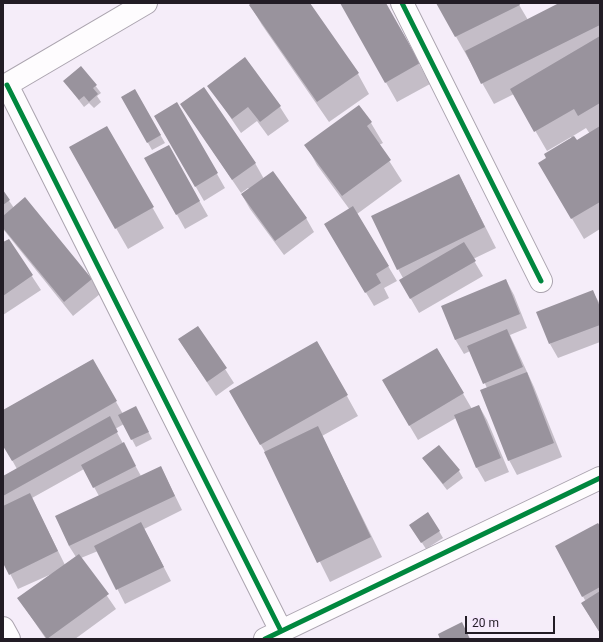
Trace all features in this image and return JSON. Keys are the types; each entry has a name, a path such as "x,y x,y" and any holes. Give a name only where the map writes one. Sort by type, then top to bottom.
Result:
{"street":[{"path":"146,3 5,86 273,635 600,478"},
{"path":"402,3 541,281"},
{"path":"3,628 9,639"}],"building":[{"path":"251,3 310,3 359,73 317,102 249,5"},
{"path":"340,3 386,3 420,63 385,83"},
{"path":"436,3 519,3 520,5 455,37"},
{"path":"559,3 600,3 600,25 481,84 465,51"},
{"path":"600,36 600,103 578,116 574,109 534,132 510,89"},
{"path":"245,57 281,106 260,122 248,107 232,119 207,86"},
{"path":"81,66 97,85 93,88 98,94 89,102 84,96 79,100 63,81"},
{"path":"204,87 256,163 232,180 180,104"},
{"path":"135,89 161,135 147,143 121,97"},
{"path":"177,102 218,173 195,187 154,116"},
{"path":"359,105 372,122 367,126 391,160 342,196 304,145"},
{"path":"107,126 154,207 115,229 69,147"},
{"path":"600,126 600,202 571,219 538,163 546,158 544,154 574,136 577,140"},
{"path":"169,145 200,201 176,215 144,158"},
{"path":"273,171 307,218 275,241 241,194"},
{"path":"459,174 485,227 397,270 371,216"},
{"path":"3,190 10,200 3,205"},
{"path":"25,197 92,279 64,302 3,228 3,216"},
{"path":"353,206 389,266 376,274 381,283 365,293 324,224"},
{"path":"9,239 33,275 3,296 3,242"},
{"path":"464,242 476,261 410,299 399,280"},
{"path":"506,279 520,314 455,340 441,306"},
{"path":"593,290 600,307 600,325 549,344 536,312"},
{"path":"198,326 227,368 207,382 178,339"},
{"path":"507,329 523,367 483,384 467,346"},
{"path":"317,341 348,395 260,445 229,391"},
{"path":"437,348 464,393 409,426 382,380"},
{"path":"93,359 117,401 12,461 3,446 3,410"},
{"path":"527,372 554,443 508,461 480,390"},
{"path":"479,405 501,458 476,468 454,415"},
{"path":"136,406 149,432 131,440 118,415"},
{"path":"110,416 118,432 3,496 3,476"},
{"path":"318,426 371,537 317,563 264,452"},
{"path":"124,442 136,466 93,488 81,465"},
{"path":"439,445 460,470 443,484 422,458"},
{"path":"161,466 175,496 69,546 55,516"},
{"path":"30,493 58,551 9,575 3,563 3,506"},
{"path":"428,512 440,531 421,543 409,525"},
{"path":"141,522 164,567 116,590 94,546"},
{"path":"598,523 600,526 600,587 582,597 555,546"},
{"path":"79,554 109,594 47,639 17,598"},
{"path":"600,591 600,633 581,603"},
{"path":"462,622 470,639 440,639 438,634"}],"cycle path":[{"path":"402,3 541,281"},
{"path":"7,85 281,631"},
{"path":"265,639 600,478"}]}
